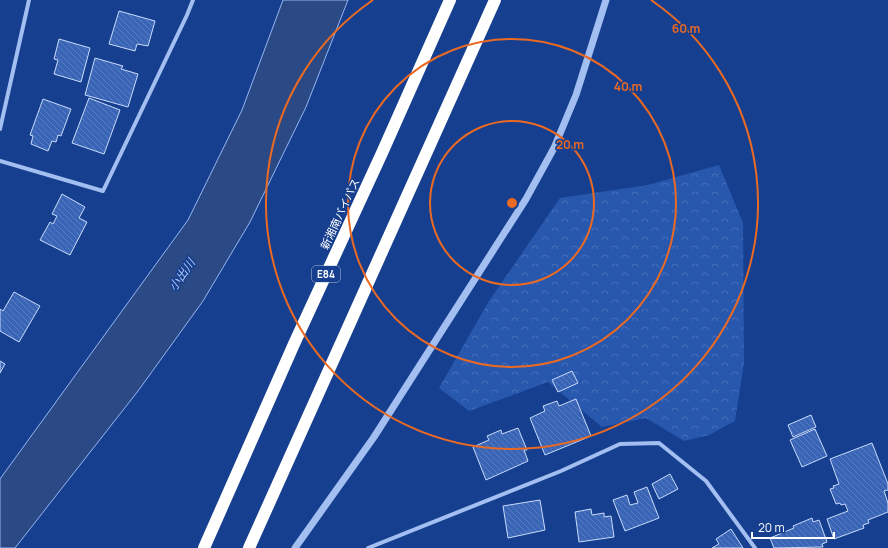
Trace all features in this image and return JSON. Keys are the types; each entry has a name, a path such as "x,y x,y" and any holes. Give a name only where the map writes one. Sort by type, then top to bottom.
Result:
{"highway":[{"name":"新湘南バイパス","path":"204,548 291,351 382,154 450,0"},
{"path":"249,548 495,0"}],"street":[{"path":"0,129 29,0"},
{"path":"0,161 103,191 193,0"},
{"path":"295,548 374,437 526,199 554,148 576,95 606,0"},
{"path":"368,548 561,471 620,444 659,442 706,481 755,548"}],"green space":[{"path":"719,165 743,223 744,363 735,421 709,435 684,441 646,418 602,427 548,382 469,411 439,388 489,301 560,198 648,185"}],"water":[{"name":"小出川","path":"283,0 348,0 306,107 250,222 203,301 138,391 15,548 0,548 0,479 188,220 242,110"}],"building":[{"path":"119,11 155,21 148,46 137,44 135,51 109,44"},
{"path":"59,39 90,48 81,82 54,74 58,60 54,59"},
{"path":"95,58 123,66 121,69 138,74 128,107 85,95"},
{"path":"89,98 120,110 104,154 72,143"},
{"path":"43,99 71,109 61,136 58,135 56,142 52,141 48,151 31,144 33,136 30,135"},
{"path":"62,194 85,207 79,218 87,222 70,255 40,240 50,222 53,224 57,216 52,214"},
{"path":"14,292 40,306 19,342 0,331 0,309 3,311"},
{"path":"0,361 5,364 0,373"},
{"path":"572,371 578,383 558,392 552,380"},
{"path":"576,399 591,436 545,455 530,418 545,411 543,406 557,401 559,406"},
{"path":"811,415 816,427 793,437 788,425"},
{"path":"518,428 527,450 524,450 528,461 486,480 473,447 489,440 487,436 501,430 502,434"},
{"path":"815,429 827,456 802,467 790,440"},
{"path":"872,443 888,484 888,490 884,491 888,503 888,512 868,520 869,523 863,525 864,528 834,539 827,519 848,511 845,504 836,504 830,489 839,484 830,459"},
{"path":"670,474 678,489 659,499 652,484"},
{"path":"647,487 659,518 625,531 613,500 627,495 630,505 638,503 634,492"},
{"path":"540,500 545,530 508,538 503,506"},
{"path":"591,509 592,515 604,513 604,517 611,516 614,537 579,542 575,512"},
{"path":"812,518 813,522 819,520 827,542 822,544 823,547 774,548 770,538 794,528 793,526"},
{"path":"731,529 743,548 712,548 719,544 716,539"}]}
